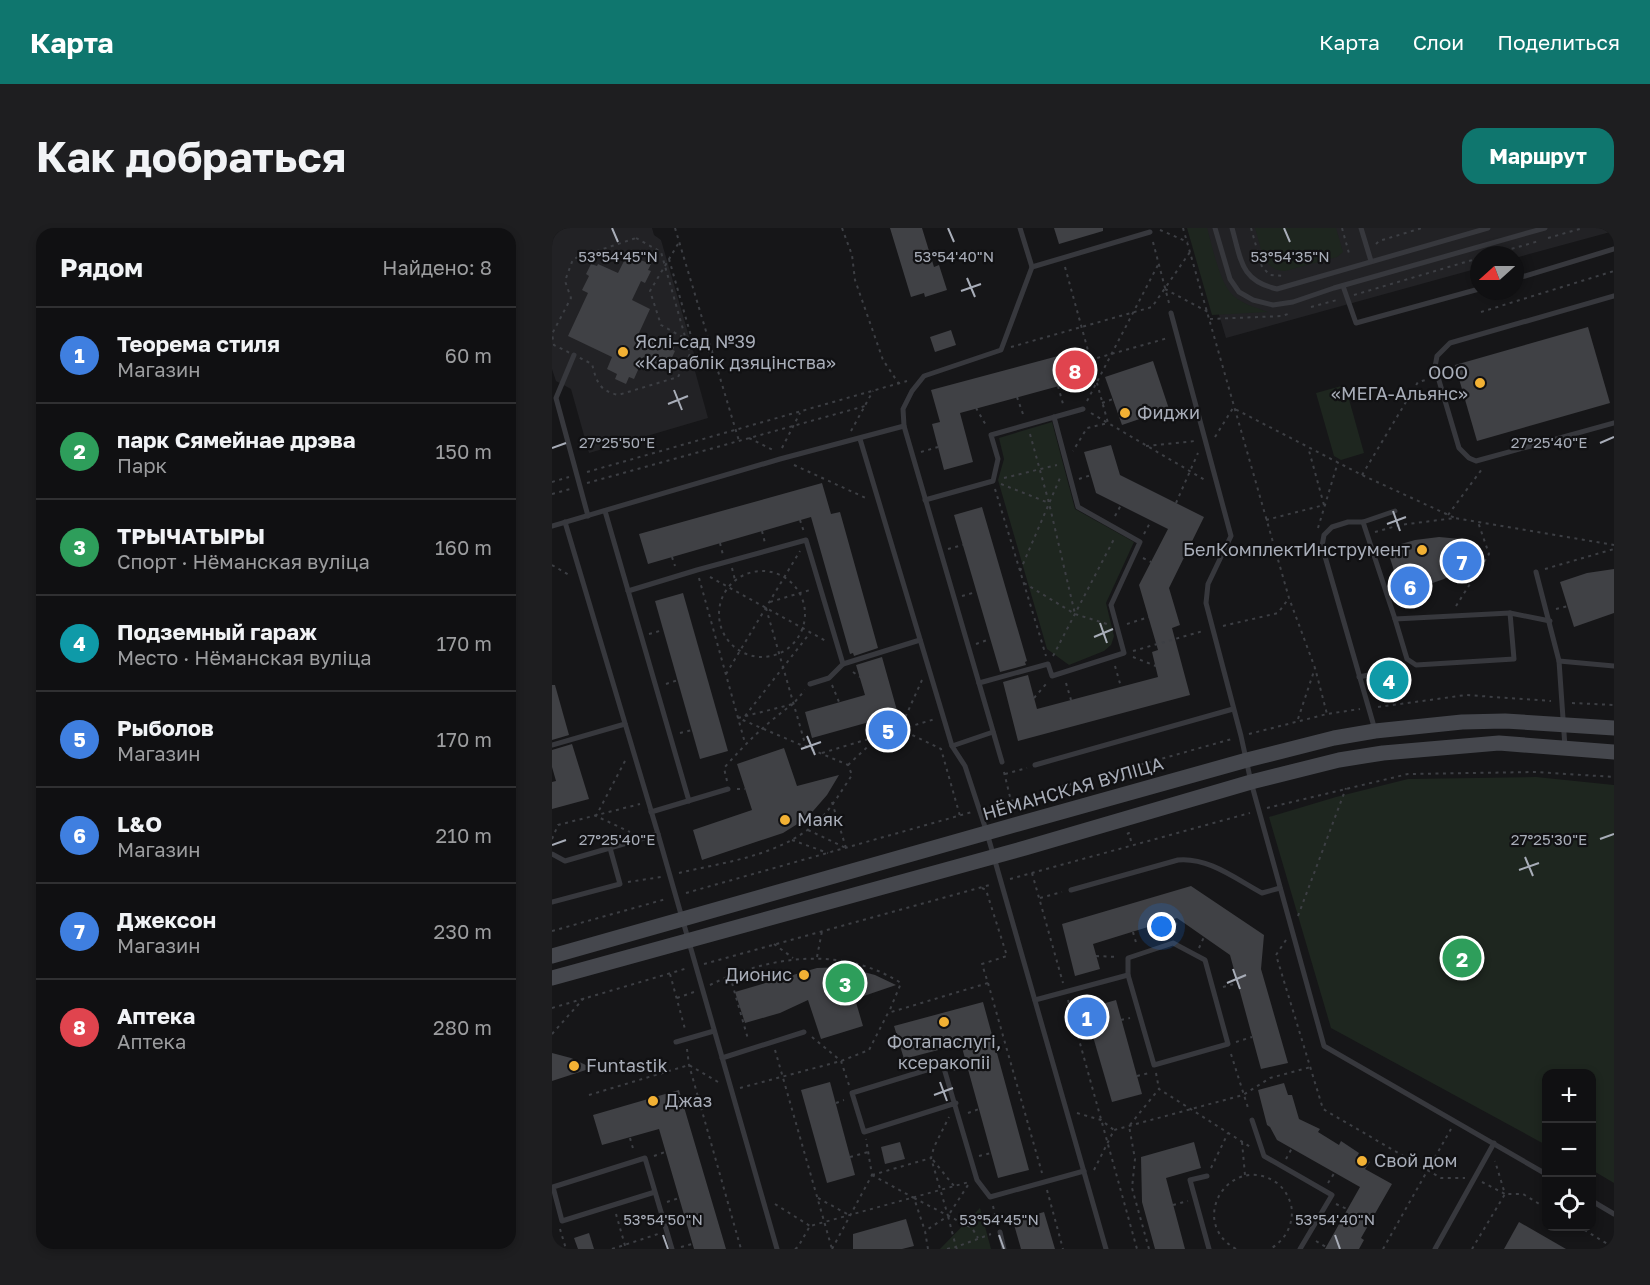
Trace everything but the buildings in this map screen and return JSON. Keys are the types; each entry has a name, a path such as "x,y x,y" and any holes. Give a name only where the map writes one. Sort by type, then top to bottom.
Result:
{"main road":[{"name":"НЁМАНСКАЯ ВУЛІЦА","path":"552,956 1247,760 1334,738 1462,722 1564,724 1614,728"},
{"path":"552,978 993,857 1251,782 1339,760 1383,753 1499,743 1614,752"}],"lane":[{"path":"1002,762 912,455 904,426 903,410 912,391 924,376 1001,350 1032,267 1020,228"},
{"path":"1215,228 1230,279 1239,292 1253,300 1273,305 1293,302 1545,228"},
{"path":"1361,228 1371,261"},
{"path":"1233,229 1245,269 1252,279 1260,285 1277,289 1488,228"},
{"path":"1032,267 1150,232"},
{"path":"1524,276 1614,249"},
{"path":"1343,286 1356,323 1470,291"},
{"path":"1614,296 1450,343 1437,356 1436,368 1460,448 1469,458 1476,461 1614,423"},
{"path":"1171,313 1231,536 1208,584 1206,603 1258,811 1324,1046 1542,1172"},
{"path":"574,355 556,398 588,516"},
{"path":"925,500 993,481 998,459 991,435 1083,409"},
{"path":"979,683 1048,664 1052,676 1124,653 1111,605 1140,542 1078,507 1054,417"},
{"path":"552,526 780,459 904,426"},
{"path":"860,439 952,746 965,766 987,833 1106,1249"},
{"path":"605,511 689,801"},
{"path":"1376,731 1322,546 1324,535 1332,527 1348,522 1363,522 1395,511"},
{"path":"565,522 658,834 777,1249"},
{"path":"1363,522 1407,659 1416,665 1514,659 1510,613"},
{"path":"628,591 806,540 843,664"},
{"path":"1536,572 1559,661 1566,747"},
{"path":"1395,620 1510,613 1550,621"},
{"path":"810,684 829,678 843,664 920,640"},
{"path":"1559,661 1614,666"},
{"path":"1359,677 1388,671"},
{"path":"1035,765 1233,709"},
{"path":"552,745 625,724"},
{"path":"952,746 993,732"},
{"path":"651,812 728,789"},
{"path":"552,854 565,861 658,834"},
{"path":"552,902 620,884 610,848"},
{"path":"1071,890 1178,860 1191,859 1204,862 1262,893 1280,888"},
{"path":"1173,943 1205,960 1228,1044 1154,1065 1128,975 1128,957 1139,954 1173,943"},
{"path":"1035,1000 1128,975"},
{"path":"676,1042 714,1030"},
{"path":"722,1058 804,1032"},
{"path":"956,1104 864,1132 852,1093 944,1065 956,1104 977,1180 990,1197 1084,1171"},
{"path":"1252,1120 1264,1156 1332,1195 1300,1249"},
{"path":"1435,1249 1494,1143"},
{"path":"655,1192 562,1221 553,1187 645,1158 674,1249"},
{"path":"1207,1176 1190,1180 1209,1249"},
{"path":"1596,1203 1614,1214"},
{"path":"1000,1232 1004,1249"}],"path":[{"path":"675,228 739,441"},
{"path":"842,228 852,255 855,280 883,360 899,384"},
{"path":"1156,228 1188,242"},
{"path":"1183,228 1289,598 1315,668 1327,714"},
{"path":"1251,228 1262,267 1270,275 1283,277 1294,273"},
{"path":"1342,228 1350,257 1368,252 1379,241 1422,228"},
{"path":"1521,246 1583,228"},
{"path":"1150,232 1171,313"},
{"path":"636,238 661,252 665,266 690,354 678,377 618,396 609,393 599,386 592,364 554,345 552,334 571,298 566,281 573,259 636,238"},
{"path":"679,242 650,291 661,325 713,354"},
{"path":"1001,350 1152,307 1190,252"},
{"path":"1062,258 1108,423"},
{"path":"669,259 693,342"},
{"path":"1159,263 1083,409 1217,486"},
{"path":"1481,312 1614,271"},
{"path":"1165,289 1208,312"},
{"path":"1090,360 1177,336"},
{"path":"552,482 924,376"},
{"path":"1362,475 1418,382 1437,377"},
{"path":"1058,386 1066,414"},
{"path":"845,443 873,392"},
{"path":"1017,397 1040,469 1075,614"},
{"path":"1102,403 1113,399"},
{"path":"552,494 865,406"},
{"path":"976,408 991,435"},
{"path":"1233,408 1362,475 1455,518 1614,547"},
{"path":"780,459 792,426 800,413"},
{"path":"1020,571 1066,462 1087,428 1108,423"},
{"path":"749,438 777,452 780,459 879,505"},
{"path":"1176,503 1205,440"},
{"path":"1307,446 1324,505"},
{"path":"912,455 938,447"},
{"path":"1448,515 1490,459"},
{"path":"993,481 1066,462"},
{"path":"1322,546 1317,525 1338,462"},
{"path":"993,481 1049,503"},
{"path":"993,481 1048,664"},
{"path":"1110,525 1121,505"},
{"path":"1266,520 1324,505"},
{"path":"1367,535 1400,525 1455,518"},
{"path":"1140,542 1151,521"},
{"path":"1450,616 1489,554 1478,522"},
{"path":"1048,664 1119,530"},
{"path":"726,674 806,540"},
{"path":"940,551 963,545"},
{"path":"1536,572 1614,547"},
{"path":"552,565 584,584"},
{"path":"697,570 839,648"},
{"path":"697,570 745,743"},
{"path":"754,572 773,572 784,577 800,593 804,605 803,628 797,639 779,654 759,657 740,651 731,643 722,628 719,609 728,587 737,578 754,572"},
{"path":"1024,583 1075,614 1118,627 1149,617"},
{"path":"770,602 820,588"},
{"path":"954,598 976,592"},
{"path":"1124,653 1278,613 1289,598"},
{"path":"1547,612 1568,606"},
{"path":"766,608 806,747"},
{"path":"714,631 722,628"},
{"path":"641,636 663,630"},
{"path":"746,716 810,632"},
{"path":"968,646 990,639"},
{"path":"1124,653 1155,666"},
{"path":"1113,656 1121,687"},
{"path":"900,729 928,666"},
{"path":"1297,720 1315,668"},
{"path":"1063,673 1071,700"},
{"path":"1034,698 1052,676"},
{"path":"829,678 839,702"},
{"path":"656,687 678,680"},
{"path":"728,789 724,768 745,743 793,704 810,684"},
{"path":"984,809 1297,720 1327,714 1466,695 1614,705"},
{"path":"738,718 793,704"},
{"path":"821,753 943,717"},
{"path":"620,884 670,876 762,853 792,840 817,823 852,776 848,765 738,718"},
{"path":"900,729 941,749 960,816"},
{"path":"670,736 692,730"},
{"path":"848,765 878,736"},
{"path":"596,816 632,748"},
{"path":"1002,762 1011,801"},
{"path":"1005,774 1035,765"},
{"path":"1005,880 1258,811 1408,774 1536,772 1614,777"},
{"path":"1346,788 1292,931 1276,955 1323,1109 1428,1170"},
{"path":"552,839 558,825 648,802"},
{"path":"832,802 846,848"},
{"path":"681,895 972,812"},
{"path":"596,816 642,838"},
{"path":"807,829 846,848"},
{"path":"1129,833 1132,845"},
{"path":"792,840 828,853"},
{"path":"1032,873 1137,1249"},
{"path":"700,965 993,884"},
{"path":"980,887 986,890 1007,956 982,964 1063,1249"},
{"path":"1040,898 1071,890"},
{"path":"552,931 669,898"},
{"path":"1173,943 1177,918"},
{"path":"817,957 822,931"},
{"path":"1133,932 1139,954"},
{"path":"774,944 793,958"},
{"path":"1096,956 1128,957"},
{"path":"589,1095 689,1065 731,1090 841,1060 869,1050 901,983 883,972 858,964 817,957 793,958 730,976 702,990 677,998"},
{"path":"552,1008 688,968"},
{"path":"670,974 684,1023 689,1065 741,1249"},
{"path":"730,976 750,1049"},
{"path":"888,1013 988,982"},
{"path":"1213,990 1238,983"},
{"path":"552,1034 584,998"},
{"path":"804,1032 841,1060 852,1093"},
{"path":"1252,1037 1228,1044 1252,1120"},
{"path":"773,1042 832,1249"},
{"path":"946,1072 967,1066"},
{"path":"1088,1184 1114,1130 1243,1095 1270,1078 1311,1067"},
{"path":"1137,1076 1155,1071 1159,1089 1264,1156"},
{"path":"1149,1249 1132,1188 1135,1158 1129,1126 1159,1089"},
{"path":"956,1104 934,1147 932,1158 957,1248"},
{"path":"959,1115 979,1109"},
{"path":"1066,1110 1101,1120 1114,1130"},
{"path":"1383,1249 1456,1121"},
{"path":"832,1249 872,1175 864,1132"},
{"path":"1207,1176 1228,1133"},
{"path":"630,1138 637,1161"},
{"path":"1242,1142 1245,1175"},
{"path":"850,1157 868,1152"},
{"path":"872,1175 932,1158"},
{"path":"932,1158 954,1186"},
{"path":"872,1175 972,1228 978,1238"},
{"path":"1236,1249 1232,1248 1220,1235 1215,1224 1216,1199 1223,1188 1233,1180 1245,1175 1257,1175 1269,1178 1280,1185 1288,1195 1292,1208 1287,1234 1270,1249"},
{"path":"795,1249 810,1226 977,1180"},
{"path":"925,1231 948,1216 970,1182"},
{"path":"1472,1249 1505,1194 1523,1194 1542,1206"},
{"path":"762,1196 810,1226"},
{"path":"947,1249 957,1248 978,1238 1000,1232 990,1197"},
{"path":"817,1198 849,1215"},
{"path":"914,1198 925,1231 928,1249"},
{"path":"1173,1205 1195,1199"},
{"path":"613,1205 626,1249"},
{"path":"612,1249 667,1231"},
{"path":"1585,1231 1614,1248"},
{"path":"1308,1236 1326,1246"},
{"path":"674,1249 692,1244"},
{"path":"562,1249 566,1248"}],"shaded area":[{"name":"Яслі-сад №39 «Караблік дзяцінства»","path":"552,228 652,228 654,235 661,240 697,364 695,371 708,418 589,453 571,389 556,381 552,369"},
{"path":"1187,228 1207,228 1219,271 1230,292 1242,302 1268,312 1212,315"},
{"path":"1193,228 1614,228 1614,231 1524,256 1524,246 1470,246 1470,270 1226,338"},
{"path":"1255,228 1336,228 1343,252 1337,257 1285,271 1277,270 1267,262"},
{"path":"1345,385 1364,453 1341,460 1334,456 1316,393"},
{"path":"1052,422 1075,509 1134,542 1106,603 1114,636 1111,645 1104,651 1069,665 1047,649 998,480 1004,459 999,438"},
{"path":"1536,777 1614,785 1614,1183 1596,1172 1596,1069 1542,1069 1542,1143 1331,1028 1269,817 1408,779"},
{"path":"980,1208 991,1249 940,1249"}],"place":[{"name":"Яслі-сад №39 «Караблік дзяцінства»","path":"623,352"},
{"name":"Аптека","path":"1075,370"},
{"name":"ООО «МЕГА-Альянс»","path":"1480,383"},
{"name":"Фиджи","path":"1125,413"},
{"name":"БелКомплектИнструмент","path":"1422,550"},
{"name":"Джексон","path":"1462,561"},
{"name":"L&O","path":"1410,586"},
{"name":"Подземный гараж","path":"1389,680"},
{"name":"Рыболов","path":"888,730"},
{"name":"Маяк","path":"785,820"},
{"name":"парк Сямейнае дрэва","path":"1462,958"},
{"name":"Дионис","path":"804,975"},
{"name":"ТРЫЧАТЫРЫ","path":"845,983"},
{"name":"Теорема стиля","path":"1087,1017"},
{"name":"Фотапаслугі, ксеракопіі","path":"944,1022"},
{"name":"Funtastik","path":"574,1066"},
{"name":"Джаз","path":"653,1101"},
{"name":"Свой дом","path":"1362,1161"}]}
